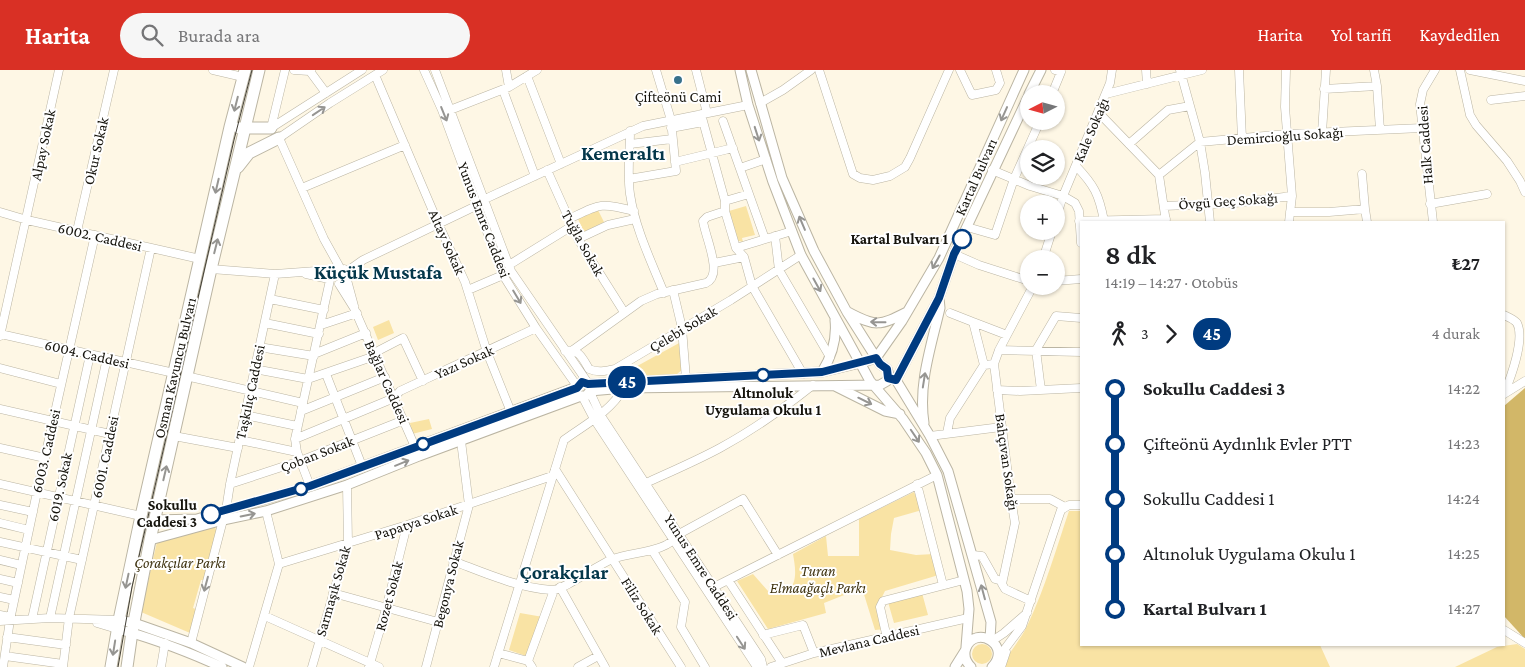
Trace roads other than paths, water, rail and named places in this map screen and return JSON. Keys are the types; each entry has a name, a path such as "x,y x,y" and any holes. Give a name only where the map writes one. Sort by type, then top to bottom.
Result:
{"highway":[{"name":"Osman Kavuncu Bulvarı","path":"127,667 154,520 186,376 259,70"},
{"name":"Osman Kavuncu Bulvarı","path":"112,667 118,625 141,516 244,73"},
{"path":"229,132 271,128"},
{"path":"229,132 242,142 279,138"},
{"path":"235,171 249,153 279,138"}],"main road":[{"path":"740,70 748,105 801,256 870,381 900,414 926,453 937,475 968,600 966,649 967,662 971,667"},
{"path":"751,70 782,178 814,251 847,312 878,361 887,369 928,432 948,471 991,622 991,640"},
{"name":"Kartal Bulvarı","path":"878,361 939,258 1024,70"},
{"name":"Kartal Bulvarı","path":"1034,85 1041,70"},
{"name":"Kartal Bulvarı","path":"892,379 939,298 954,254 1020,112"},
{"path":"928,432 922,404 923,388 940,308 939,298"},
{"path":"847,312 867,322 878,324 886,323 908,312"},
{"path":"822,372 830,357 835,340 835,317"},
{"path":"154,520 198,519 310,486 511,412 584,389 686,379 802,374 878,361"},
{"path":"868,375 878,361"},
{"path":"150,540 223,520 266,511 347,485 461,441 584,389 883,384 892,379"},
{"path":"832,385 886,411 900,414"},
{"path":"118,625 191,643 243,667"},
{"path":"133,628 222,667"},
{"path":"955,667 970,642 984,637 991,640 997,648 998,658 992,667"}],"street":[{"name":"Alpay Sokak","path":"0,335 59,70"},
{"name":"Okur Sokak","path":"77,231 114,70"},
{"path":"213,70 244,73"},
{"path":"271,128 285,70"},
{"path":"294,70 310,70 326,93"},
{"path":"271,128 362,70"},
{"path":"279,138 383,70"},
{"name":"Yunus Emre Caddesi","path":"423,70 442,110 503,275 536,328 584,389"},
{"name":"Yunus Emre Caddesi","path":"435,70 511,270 569,350 597,417 677,537 714,587 761,659 762,667"},
{"path":"506,70 506,88 535,176"},
{"path":"450,110 506,88 537,70"},
{"path":"629,178 676,171 671,124 656,70"},
{"path":"696,70 703,116 725,201 725,211 736,248 744,257 752,286 802,374"},
{"path":"760,103 783,90 811,70"},
{"path":"819,70 853,174 869,180 890,176 900,171 906,165 948,70"},
{"path":"960,70 972,95 994,91 998,88 1000,83 996,70"},
{"path":"1055,70 1061,72 1056,85"},
{"name":"Kale Sokağı","path":"1063,195 1106,94 1112,70"},
{"path":"1146,70 1147,84"},
{"path":"1106,94 1147,84 1181,72 1202,70"},
{"path":"1239,70 1242,139"},
{"path":"1286,70 1285,107 1292,196 1289,221"},
{"path":"1322,133 1326,70"},
{"path":"1374,70 1380,130"},
{"name":"Halk Caddesi","path":"1433,221 1420,104 1423,90 1435,70"},
{"path":"1460,70 1470,116 1507,161 1525,192"},
{"path":"1470,70 1525,81"},
{"path":"1181,72 1200,142 1206,173 1210,221"},
{"name":"Altay Sokak","path":"375,75 468,290 487,352 511,412"},
{"path":"527,76 561,164"},
{"path":"1324,88 1377,86"},
{"path":"1491,100 1525,96"},
{"path":"485,199 643,126 671,124 748,105"},
{"path":"1129,144 1168,110 1190,106"},
{"path":"1079,221 1166,221 1159,175 1098,112"},
{"path":"723,121 765,239"},
{"name":"Demircioğlu Sokağı","path":"1200,142 1287,134 1422,128"},
{"path":"968,226 994,235 1014,179 1036,130"},
{"path":"630,131 629,178 634,215 664,293"},
{"name":"Bağlar Caddesi","path":"279,138 329,250 337,275 355,303 356,310 419,456"},
{"path":"630,144 672,139"},
{"path":"1159,175 1200,142"},
{"path":"302,188 405,145"},
{"path":"675,162 733,148"},
{"path":"740,168 766,159"},
{"path":"1076,166 1090,181 1097,194 1104,220"},
{"name":"Tuğla Sokak","path":"547,170 578,239 624,312"},
{"path":"992,170 1030,186 1060,195"},
{"path":"1362,174 1367,221"},
{"path":"725,201 749,194"},
{"path":"1430,204 1487,194"},
{"name":"Övgü Geç Sokağı","path":"1164,206 1235,203 1292,196"},
{"path":"1065,197 1077,206 1080,232"},
{"path":"509,265 598,206 609,204 634,215"},
{"path":"211,269 275,274 304,273 310,276 337,275 363,260 478,205"},
{"path":"1290,212 1329,212 1365,209"},
{"path":"569,350 641,301 673,290 709,282 714,274 714,263 703,221 707,217 725,211"},
{"name":"6002. Caddesi","path":"0,212 27,220 200,259"},
{"path":"578,239 634,215"},
{"path":"736,248 792,231"},
{"name":"6003. Caddesi","path":"3,667 10,619 32,512 95,235"},
{"path":"775,236 779,270 830,357"},
{"name":"6001. Caddesi","path":"63,666 69,618 151,248"},
{"path":"954,254 979,265 1020,278"},
{"name":"Çelebi Sokak","path":"569,350 581,355 590,369 601,372 615,369 801,256"},
{"path":"714,263 744,257"},
{"name":"Taşkılıç Caddesi","path":"226,510 275,274"},
{"path":"310,486 297,452 295,439 327,297 337,275"},
{"path":"468,290 503,275"},
{"path":"1065,280 1080,279"},
{"path":"673,290 682,328 686,379"},
{"path":"984,364 994,364 999,350 1028,295"},
{"path":"270,299 324,310"},
{"path":"321,326 356,310"},
{"path":"950,313 1007,335"},
{"path":"1041,390 1036,352 1056,316 1080,318"},
{"path":"1505,316 1518,324 1524,334 1522,357 1505,392"},
{"path":"947,433 950,418 984,364 973,322"},
{"path":"264,323 319,334"},
{"name":"Yazı Sokak","path":"295,439 394,398 400,390 487,352 536,328"},
{"path":"259,347 314,355 366,333"},
{"name":"6004. Caddesi","path":"0,335 174,374"},
{"path":"254,369 308,379 369,358 374,353 403,338 423,381"},
{"path":"999,350 1080,352"},
{"name":"6019. Sokak","path":"32,619 90,355"},
{"path":"50,618 107,358"},
{"name":"Bahçıvan Sokağı","path":"994,364 1015,523 1002,581"},
{"path":"0,368 61,384"},
{"path":"326,374 362,466"},
{"path":"186,376 250,391 302,407 335,397 385,377"},
{"path":"1505,393 1525,381"},
{"path":"646,483 734,440 780,410 813,385"},
{"path":"494,667 564,440 597,417 624,388"},
{"path":"997,390 1080,388"},
{"path":"608,426 612,403"},
{"path":"0,409 110,434"},
{"path":"245,415 297,426"},
{"name":"Yunus Emre Caddesi","path":"597,417 608,426 646,483 755,664 762,667"},
{"name":"Çoban Sokak","path":"230,484 300,461 404,420"},
{"path":"928,432 947,433 1001,427"},
{"path":"174,436 238,448"},
{"path":"240,440 297,452"},
{"name":"Begonya Sokak","path":"426,667 469,504 461,441"},
{"path":"0,448 45,458"},
{"name":"Papatya Sokak","path":"279,564 407,525 554,473"},
{"name":"Filiz Sokak","path":"554,473 613,559 681,667"},
{"path":"714,587 937,475"},
{"path":"0,484 141,516"},
{"path":"917,484 943,585"},
{"name":"Sarmaşık Sokak","path":"312,667 348,543 347,485"},
{"path":"453,562 519,584 557,589 613,559 652,550 743,499 778,555"},
{"path":"1011,499 1050,499 1065,507"},
{"path":"998,658 1022,626 1032,602 1057,520 1065,507 1073,504 1080,505"},
{"path":"0,505 32,512"},
{"path":"249,667 279,564 266,511"},
{"path":"191,643 223,520"},
{"path":"0,524 29,530"},
{"name":"Rozet Sokak","path":"370,665 407,525"},
{"path":"0,542 82,560"},
{"path":"652,550 685,602 681,627 704,667"},
{"path":"973,554 982,556 995,579 1002,581 1005,589 1032,602"},
{"path":"0,560 21,565"},
{"path":"0,579 18,583"},
{"path":"728,580 782,664"},
{"path":"887,638 880,607 883,601 964,580"},
{"path":"557,589 605,667"},
{"path":"498,653 530,664 557,589"},
{"path":"334,593 438,622"},
{"path":"0,597 14,600"},
{"path":"991,640 1004,633 1028,611"},
{"path":"0,615 10,619"},
{"path":"264,616 378,667"},
{"path":"0,621 10,619 69,618 118,625"},
{"name":"Mevlana Caddesi","path":"771,667 814,653 887,638 968,618"},
{"path":"763,635 804,625 814,653"},
{"path":"1505,631 1525,643"},
{"path":"7,636 66,645"},
{"path":"1001,667 1010,642"},
{"path":"161,667 165,643"},
{"path":"5,656 63,666"},
{"path":"578,667 598,656"}],"tram line":[{"path":"118,667 132,587 234,140 252,70"}],"place":[{"name":"Çifteönü Cami","path":"678,80"},
{"name":"Kartal Bulvarı 1","path":"962,239"},
{"name":"Altınoluk Uygulama Okulu 1","path":"763,375"},
{"name":"Sokullu Caddesi 3","path":"211,514"}],"district":[{"name":"Kemeraltı","path":"623,153"},
{"name":"Küçük Mustafa","path":"378,272"},
{"name":"Çorakçılar","path":"564,572"}],"park label":[{"name":"Çorakçılar Parkı","path":"180,563"},
{"name":"Turan Elmaağaçlı Parkı","path":"818,580"}]}
